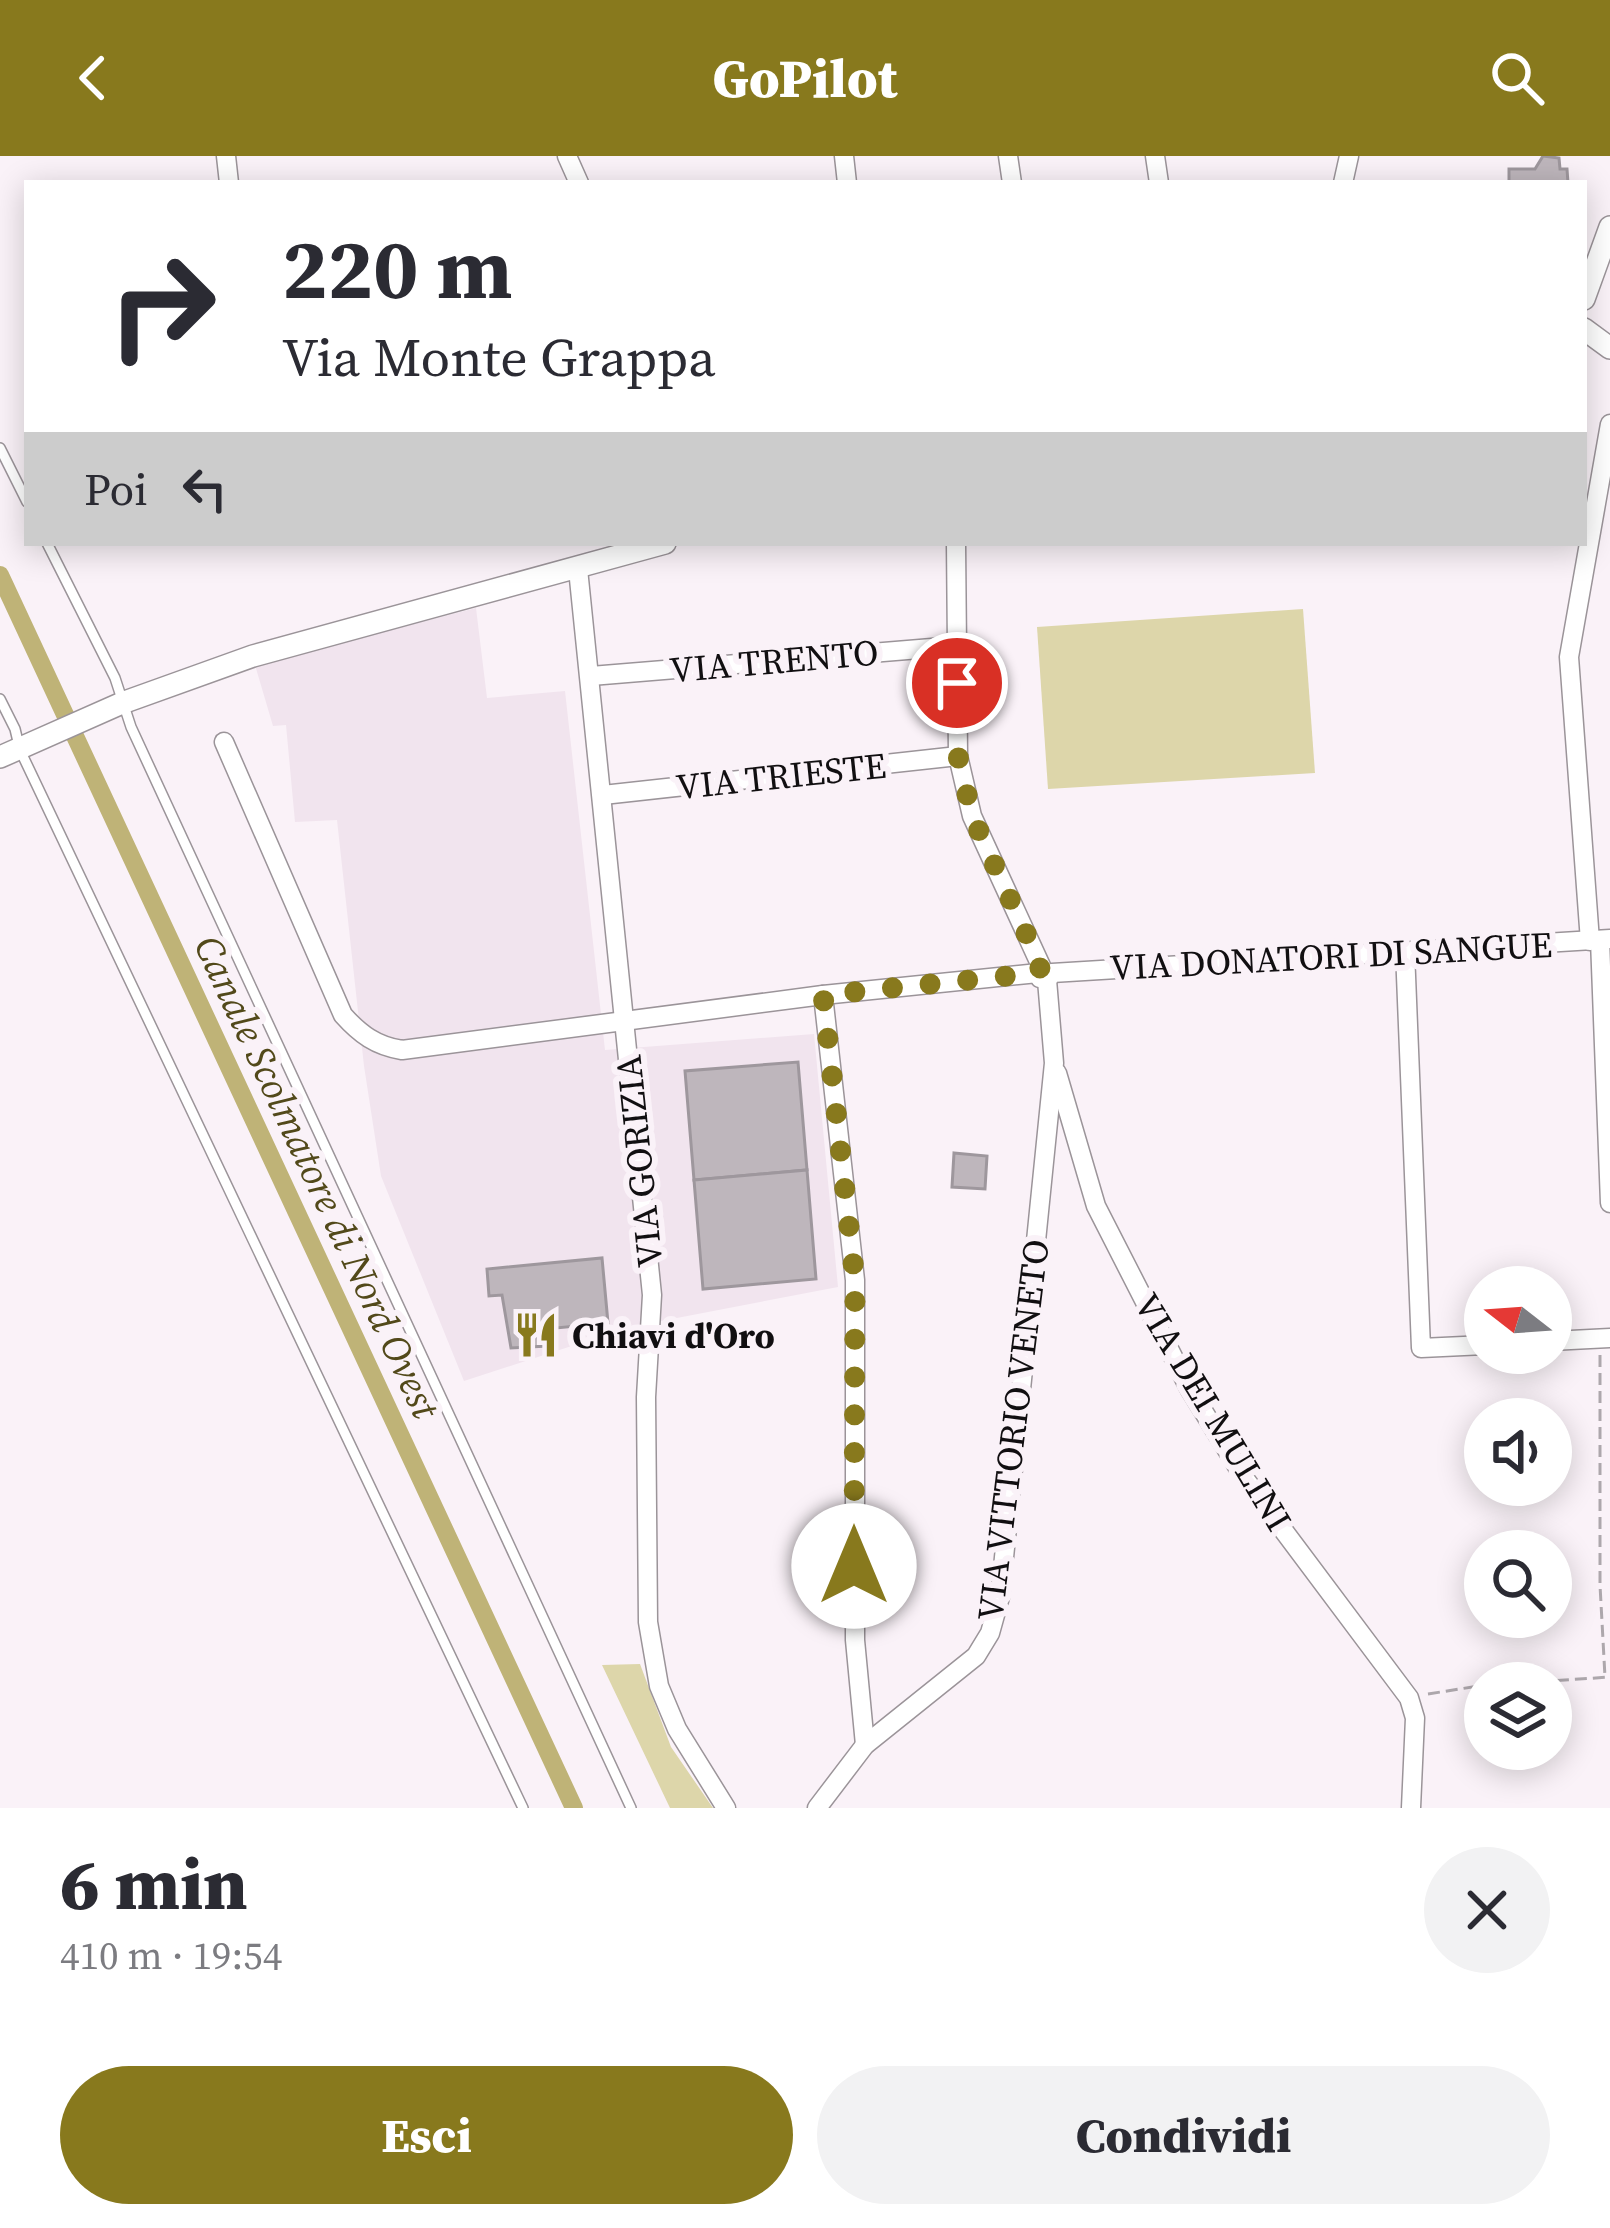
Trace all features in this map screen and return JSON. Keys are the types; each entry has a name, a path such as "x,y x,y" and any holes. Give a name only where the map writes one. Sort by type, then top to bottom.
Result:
{"street":[{"path":"1587,291 1610,227"},
{"path":"1610,424 1569,657 1574,739 1600,940 1610,1203"},
{"path":"18,751 123,703 253,656 655,546"},
{"name":"VIA VITTORIO VENETO","path":"817,1808 865,1744 976,1656 990,1633 1000,1597 1054,1063 1044,973 972,816 958,756 956,546"},
{"name":"VIA GORIZIA","path":"578,569 652,1295 646,1397 648,1622 659,1685 668,1707 726,1808"},
{"name":"VIA TRENTO","path":"591,676 956,646"},
{"name":"VIA DONATORI DI SANGUE","path":"224,742 343,1015 370,1040 402,1050 823,995 1044,973 1600,940"},
{"name":"VIA TRIESTE","path":"603,795 958,756"},
{"path":"1405,951 1420,1348 1464,1346"},
{"path":"823,995 855,1280 855,1640 865,1744"},
{"name":"VIA DEI MULINI","path":"1054,1063 1096,1206 1189,1388 1245,1480 1409,1698"},
{"path":"1572,1340 1605,1338"},
{"path":"1409,1698 1415,1718 1411,1808"}],"lane":[{"path":"0,448 24,496"},
{"path":"49,546 115,678 632,1808"},
{"path":"0,699 18,751 523,1808"}],"path":[{"path":"1572,1679 1607,1677 1600,1585 1605,1338"},
{"path":"1409,1698 1464,1689"}],"shaded area":[{"path":"476,608 487,698 565,691 605,1050 814,1034 838,1287 630,1327 464,1381 381,1176 337,820 295,822 286,725 273,726 255,665"},
{"path":"1303,609 1315,773 1048,789 1037,627"},
{"path":"640,1664 671,1747 713,1808 670,1808 602,1665"}],"building":[{"path":"1543,156 1559,158 1568,180 1509,180 1509,169 1535,169"},
{"path":"798,1062 807,1170 694,1180 685,1071"},
{"path":"954,1153 987,1156 985,1189 952,1187"},
{"path":"807,1170 816,1279 703,1289 694,1180"},
{"path":"602,1258 608,1323 545,1329 547,1346 511,1348 502,1295 489,1296 487,1269"}],"waterway":[{"name":"Canale Scolmatore di Nord Ovest","path":"0,575 574,1808"}],"place":[{"name":"Chiavi d'Oro","path":"536,1335"}],"route":[{"path":"854,1566 855,1280 823,995 1037,973 1041,966 972,816 958,756 957,683"}]}
